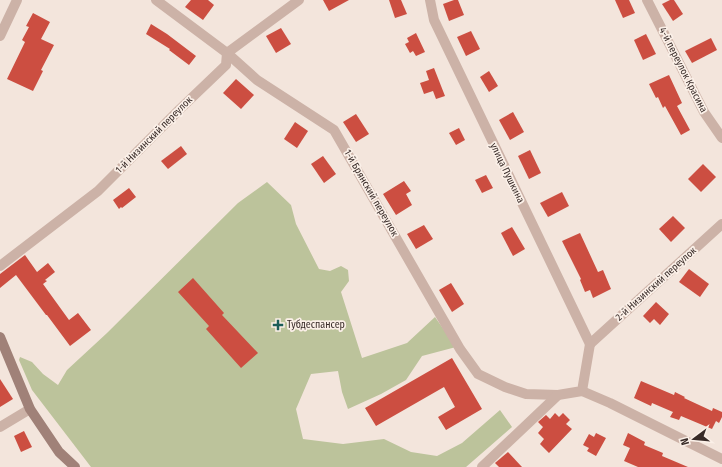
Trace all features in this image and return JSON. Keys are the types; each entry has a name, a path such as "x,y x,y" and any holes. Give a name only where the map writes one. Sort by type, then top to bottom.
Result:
{"main road":[{"path":"0,338 30,409 59,452 75,467"}],"street":[{"path":"0,36 17,0"},
{"name":"1-й Брянский переулок","path":"156,0 227,53 257,80 334,130 460,349 478,374 526,394 558,395 582,391"},
{"path":"227,53 300,0"},
{"name":"улица Пушкина","path":"430,0 434,20 590,344"},
{"name":"4-й переулок Красина","path":"647,0 704,112 722,138"},
{"name":"1-й Низинский переулок","path":"0,266 98,191 226,65 227,53"},
{"name":"2-й Низинский переулок","path":"590,344 722,224"},
{"path":"590,344 582,391 610,403 722,459"},
{"path":"482,467 558,395"},
{"path":"0,428 30,409"}],"green space":[{"name":"Тубдеспансер","path":"267,182 291,205 296,224 319,269 330,271 341,266 348,270 349,281 341,292 362,358 407,343 435,317 456,347 422,356 406,380 381,394 348,409 342,392 338,371 311,374 296,409 303,439 343,444 384,439 411,452 437,456 462,443 500,410 512,427 466,467 91,467 32,390 19,360 20,357 32,362 43,374 58,385 67,370 107,333 238,203"}],"building":[{"path":"191,0 208,0 214,5 203,20 185,7"},
{"path":"323,0 349,0 329,11"},
{"path":"389,0 401,0 407,14 395,18"},
{"path":"458,0 464,15 449,21 443,4"},
{"path":"615,0 629,0 635,13 623,18"},
{"path":"670,0 674,0 683,14 673,21 662,4"},
{"path":"33,13 50,22 41,39 54,45 41,70 43,71 33,91 7,79 25,42 22,40 29,27 26,26"},
{"path":"151,24 196,56 189,65 169,50 170,49 146,34"},
{"path":"281,28 291,44 276,53 266,36"},
{"path":"471,31 480,49 466,56 457,37"},
{"path":"416,33 425,52 416,56 413,51 410,53 405,44 409,42 407,38"},
{"path":"646,34 656,54 643,60 634,40"},
{"path":"711,38 717,50 692,63 685,51"},
{"path":"434,68 445,96 436,99 433,91 424,94 420,83 429,80 426,71"},
{"path":"489,71 498,86 489,92 480,77"},
{"path":"669,75 682,103 677,106 690,130 681,135 665,106 663,108 658,97 656,98 649,84"},
{"path":"236,79 254,95 241,109 223,93"},
{"path":"513,112 524,132 510,140 499,120"},
{"path":"356,114 369,134 356,142 343,122"},
{"path":"295,122 308,131 297,148 284,139"},
{"path":"459,128 465,140 456,145 449,133"},
{"path":"181,146 187,154 168,169 161,161"},
{"path":"530,150 541,173 529,179 518,156"},
{"path":"323,156 336,174 324,183 311,164"},
{"path":"703,164 716,177 701,192 688,179"},
{"path":"486,175 493,188 482,193 475,180"},
{"path":"404,181 411,191 406,194 412,205 396,215 383,194"},
{"path":"129,188 136,197 119,209 113,200"},
{"path":"562,192 569,206 548,217 540,203"},
{"path":"673,216 685,228 671,242 659,229"},
{"path":"424,225 433,239 416,249 407,234"},
{"path":"512,227 525,249 513,256 501,233"},
{"path":"580,233 598,272 603,270 611,289 593,298 590,290 585,292 580,280 581,279 562,241"},
{"path":"25,255 37,272 48,263 55,272 45,280 47,281 43,284 69,320 78,313 91,330 70,346 16,275 0,288 0,274"},
{"path":"689,269 709,284 700,297 679,282"},
{"path":"193,278 224,313 222,315 258,353 241,368 206,329 209,326 178,292"},
{"path":"451,283 464,304 452,312 439,290"},
{"path":"656,302 669,314 660,325 654,319 650,323 643,316"},
{"path":"452,358 482,409 446,430 438,417 455,407 444,387 376,426 365,408"},
{"path":"0,379 13,399 0,407"},
{"path":"641,381 674,395 675,392 685,397 684,398 712,411 713,408 722,412 722,417 719,423 716,421 712,429 681,416 679,420 670,417 673,412 652,403 651,406 634,398"},
{"path":"555,413 559,417 563,413 570,420 566,424 572,429 549,453 540,444 544,439 538,433 543,427 538,422 546,415 550,419"},
{"path":"24,431 32,447 21,452 14,436"},
{"path":"596,433 606,438 596,456 587,451 589,448 583,445 589,434 594,437"},
{"path":"628,433 645,442 644,445 663,453 662,456 688,467 638,467 624,461 630,448 623,445"},
{"path":"508,452 522,467 499,467 495,463"}],"place":[{"name":"Тубдеспансер","path":"278,325"}]}
